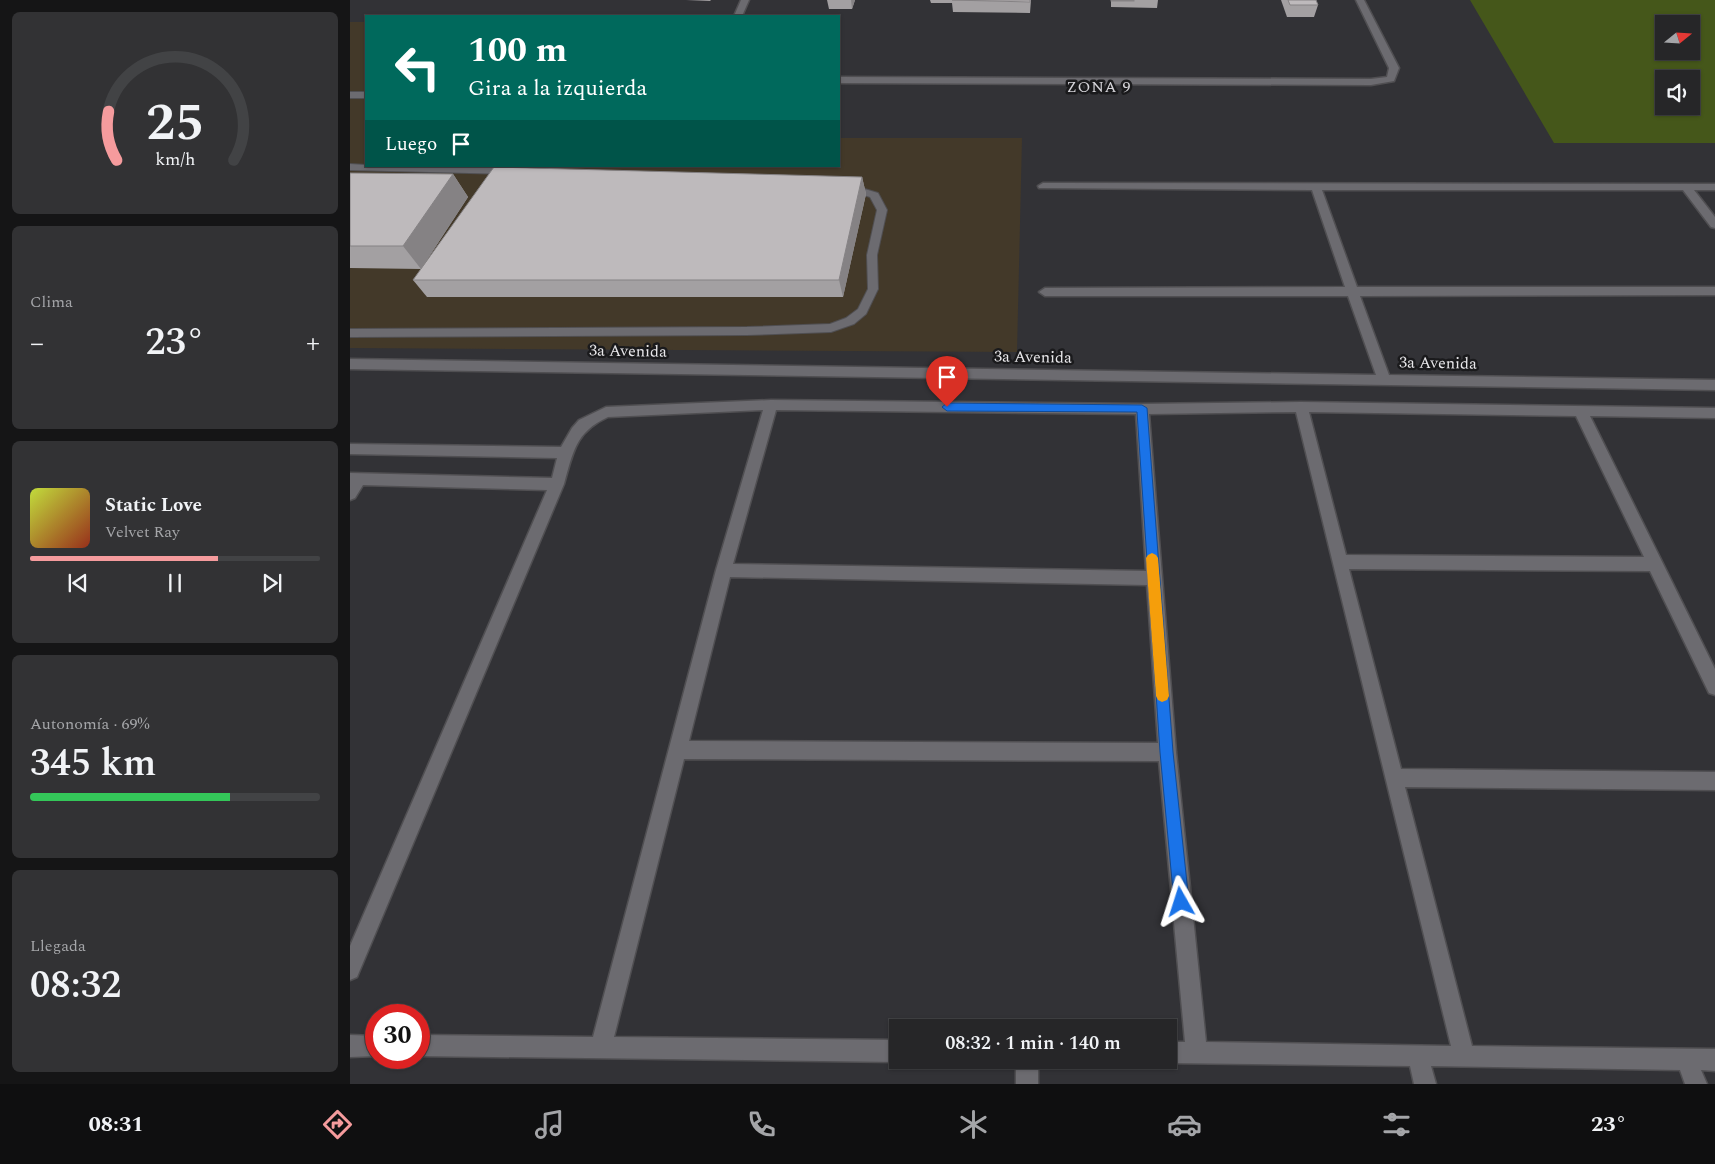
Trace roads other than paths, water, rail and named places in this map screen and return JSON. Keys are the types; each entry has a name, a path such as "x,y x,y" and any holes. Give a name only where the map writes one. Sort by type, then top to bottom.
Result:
{"street":[{"path":"738,15 745,0"},
{"path":"840,80 1370,82 1391,79 1394,68 1360,0"},
{"path":"1043,186 1715,187"},
{"path":"1316,187 1384,380"},
{"path":"1686,187 1715,224"},
{"path":"1045,292 1715,291"},
{"name":"3a Avenida","path":"350,364 1715,385"},
{"path":"601,1047 724,570 772,405"},
{"path":"350,970 556,484 576,429 590,418 606,412 772,405 1142,408 1301,407 1715,413"},
{"path":"1301,407 1464,1057"},
{"path":"1142,408 1167,752 1196,1052"},
{"path":"1582,412 1715,687"},
{"path":"350,449 566,453"},
{"path":"350,494 354,479 556,484"},
{"path":"1340,562 1656,564"},
{"path":"724,570 1153,578"},
{"path":"678,750 1167,752"},
{"path":"1394,778 1715,781"},
{"path":"350,1046 365,1046"},
{"path":"430,1046 889,1050"},
{"path":"1177,1052 1715,1060"},
{"path":"1418,1056 1425,1084"},
{"path":"1686,1060 1696,1084"},
{"path":"1027,1069 1027,1084"}],"lane":[{"path":"350,95 365,95"},
{"path":"350,167 518,171"},
{"path":"350,333 728,331 831,328 850,321 862,311 873,289 872,255 882,210 874,196 834,184"}],"district":[{"name":"ZONA 9","path":"1099,87"}]}
